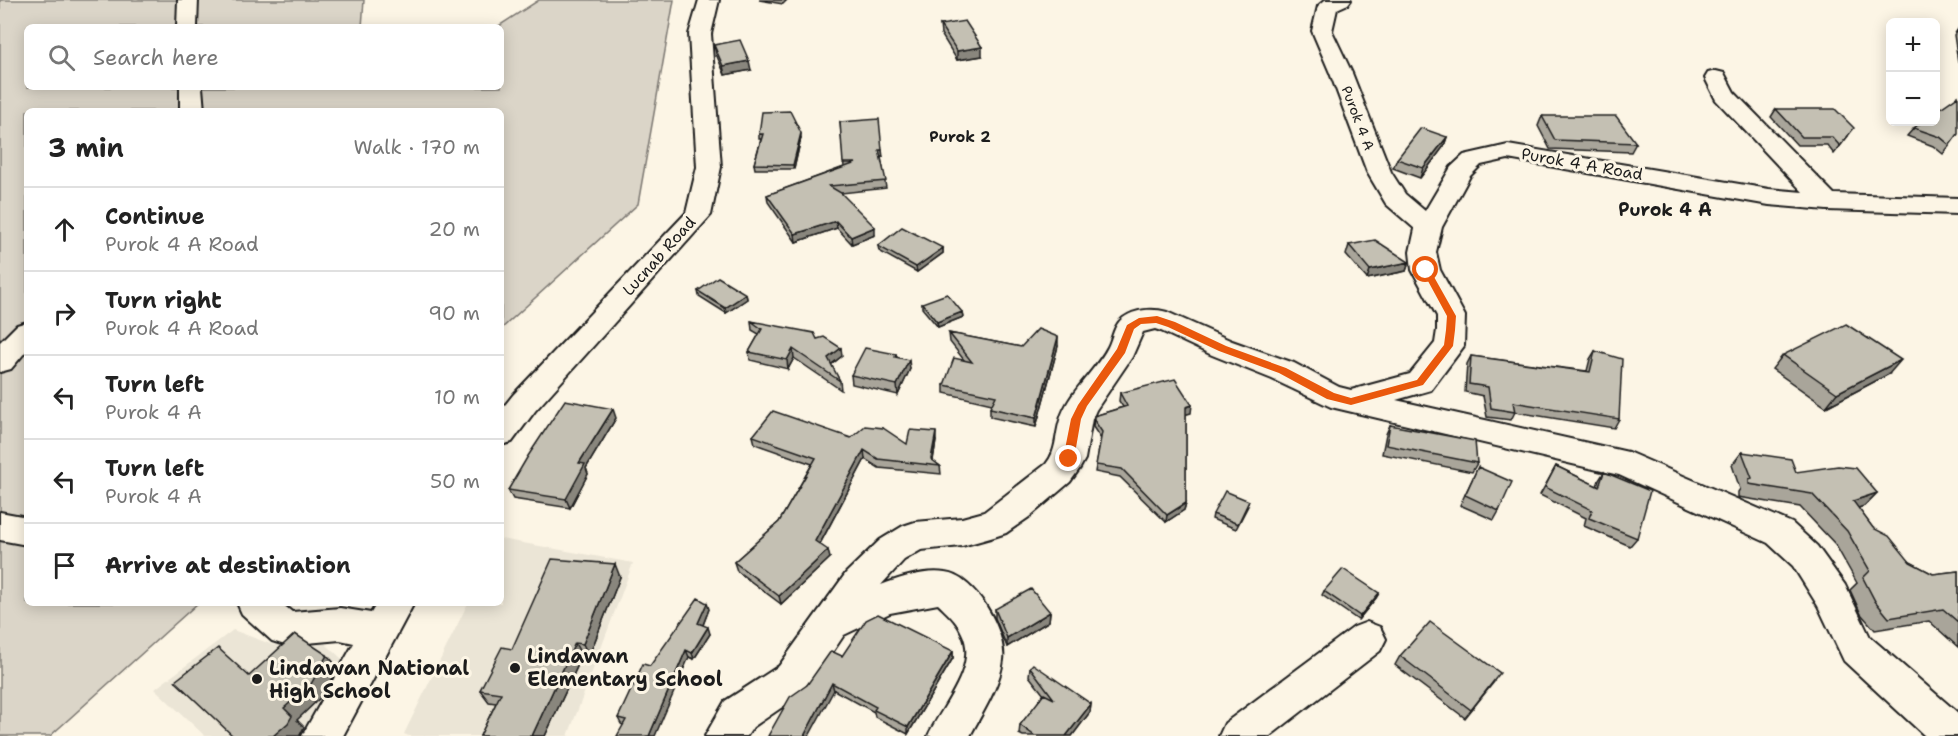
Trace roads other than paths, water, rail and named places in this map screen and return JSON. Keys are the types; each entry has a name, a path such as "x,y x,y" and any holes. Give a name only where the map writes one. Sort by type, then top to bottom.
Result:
{"street":[{"path":"187,24 188,0"},
{"name":"Lucnab Road","path":"504,429 524,403 698,215 709,167 700,34 709,0"},
{"name":"Purok 4 A","path":"1341,0 1328,6 1322,31 1341,73 1379,172 1395,199 1429,227"},
{"path":"1716,78 1724,95 1827,202"},
{"path":"191,90 192,108"},
{"name":"Purok 4 A Road","path":"1351,401 1420,382 1449,346 1451,316 1426,270 1423,252 1429,227 1460,172 1473,160 1508,152 1542,156 1720,190 1827,202 1958,206"},
{"path":"725,736 739,714 793,678 859,584 892,550 915,536 962,532 993,523 1017,507 1058,473 1069,459 1076,419 1083,405 1122,350 1130,327 1139,321 1157,320 1283,371 1331,396 1628,465 1780,533 1811,564 1832,597 1857,649 1906,696 1955,736"},
{"path":"0,361 24,335"},
{"path":"0,526 24,530"},
{"path":"831,625 876,601 910,591 945,588 965,604 976,618 983,635 986,662 968,701 948,736"},
{"path":"258,606 285,630 388,617"},
{"path":"322,736 388,617"},
{"path":"1239,736 1367,639"}],"place":[{"name":"Lindawan Elementary School","path":"515,668"},
{"name":"Lindawan National High School","path":"257,679"}],"district":[{"name":"Purok 2","path":"960,137"},
{"name":"Purok 4 A","path":"1665,210"}]}
